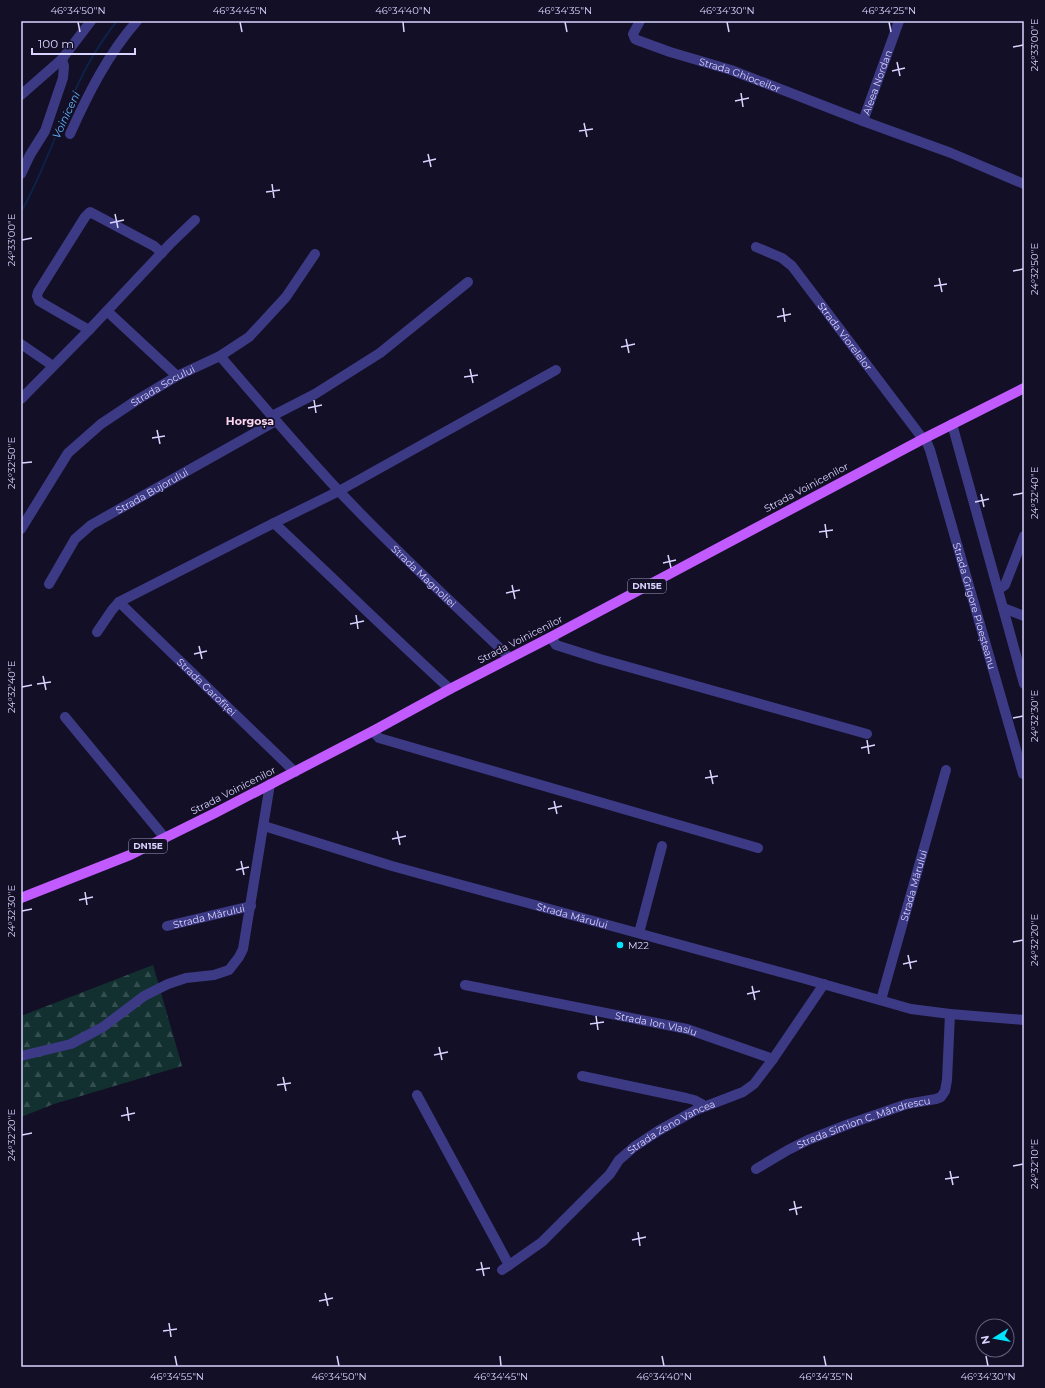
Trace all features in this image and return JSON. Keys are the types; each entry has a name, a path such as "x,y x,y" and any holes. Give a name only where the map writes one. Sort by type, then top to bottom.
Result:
{"main road":[{"name":"Strada Voinicenilor","path":"21,898 104,866 165,838 373,731 924,438 1024,388"}],"street":[{"path":"21,95 62,59 91,21"},
{"path":"70,134 99,74 137,21"},
{"name":"Strada Ghioceilor","path":"640,21 633,34 637,40 670,52 731,70 863,121"},
{"name":"Aleea Nordan","path":"863,121 899,21"},
{"path":"21,174 30,155 45,131 63,78 64,66 62,59"},
{"path":"863,121 951,153 1024,184"},
{"path":"89,330 39,301 37,296 38,292 90,212 154,246 162,253"},
{"path":"21,399 195,220"},
{"name":"Strada Viorelelor","path":"756,247 782,258 792,266 924,438"},
{"name":"Strada Socului","path":"21,529 68,453 101,424 137,400 178,376 220,356 249,337 286,297 315,254"},
{"name":"Strada Bujorului","path":"49,584 75,539 91,525 274,419 380,353 468,282"},
{"path":"106,311 178,376"},
{"path":"21,344 54,366"},
{"name":"Strada Magnoliei","path":"220,356 339,491 510,658"},
{"path":"97,632 119,602 339,491 556,370"},
{"path":"952,424 1024,684"},
{"name":"Strada Grigore Ploeșteanu","path":"924,438 930,450 1023,774"},
{"path":"274,523 360,603 396,640 450,689"},
{"path":"998,590 1004,585 1024,536"},
{"name":"Strada Garofiței","path":"119,602 294,772"},
{"path":"1003,608 1024,616"},
{"path":"551,637 556,645 600,659 867,734"},
{"path":"65,717 165,838"},
{"path":"373,731 379,738 758,848"},
{"name":"Strada Mărului","path":"881,1000 946,770"},
{"name":"Strada Mărului","path":"21,1056 71,1044 103,1027 144,996 168,984 186,978 214,975 229,970 243,950 245,942 270,784"},
{"name":"Strada Mărului","path":"264,826 392,866 911,1009 1024,1020"},
{"path":"639,933 662,846"},
{"name":"Strada Mărului","path":"167,926 251,906"},
{"name":"Strada Zeno Vancea","path":"417,1095 506,1268 542,1242 590,1195 610,1174 619,1160 634,1147 684,1116 705,1106 743,1092 754,1084 773,1059 824,984"},
{"name":"Strada Ion Vlasiu","path":"465,986 687,1029 773,1059"},
{"name":"Strada Simion C. Mândrescu","path":"756,1169 801,1143 849,1124 907,1104 941,1097 945,1091 947,1080 950,1014"},
{"path":"582,1076 686,1098 694,1100 705,1106"}],"green space":[{"path":"153,965 182,1066 54,1104 21,1117 21,1016"}],"waterway":[{"name":"Voiniceni","path":"21,212 40,174 81,78 97,49 117,21"}],"place":[{"name":"M22","path":"620,945"}],"district":[{"name":"Horgoșa","path":"250,421"}]}
